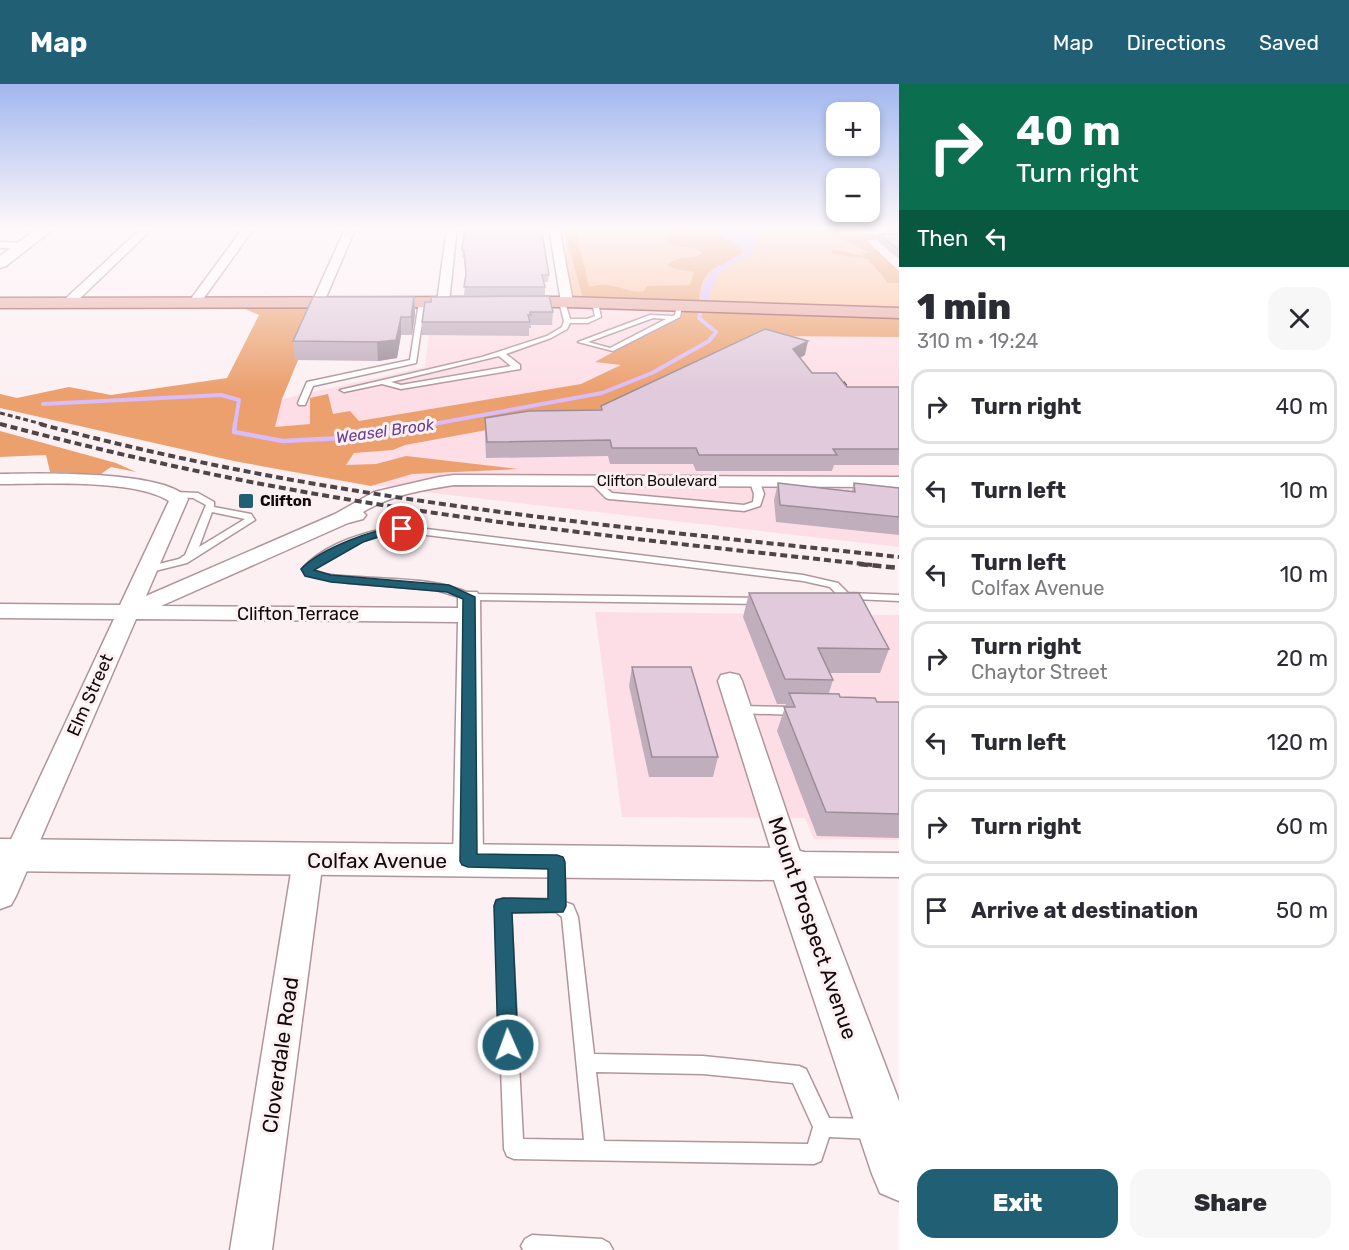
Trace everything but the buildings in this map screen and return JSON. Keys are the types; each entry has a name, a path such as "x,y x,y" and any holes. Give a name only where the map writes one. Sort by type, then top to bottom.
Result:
{"main road":[{"path":"0,303 565,302 676,312 899,313"}],"street":[{"path":"68,303 91,281"},
{"path":"194,303 210,281"},
{"path":"323,302 331,281"},
{"path":"443,302 445,281"},
{"path":"562,281 565,302"},
{"name":"Clifton Boulevard","path":"0,611 126,613 342,518 401,497 416,487 454,480 899,482"},
{"path":"3,482 97,481 137,486 175,495"},
{"name":"Elm Street","path":"0,896 9,855 178,504 179,499 175,495"},
{"path":"468,861 469,606"},
{"name":"Clifton Terrace","path":"126,613 469,606"},
{"name":"Mount Prospect Avenue","path":"730,681 789,864 899,1174"},
{"name":"Colfax Avenue","path":"9,855 899,865"},
{"name":"Cloverdale Road","path":"251,1250 308,860"}],"lane":[{"path":"302,403 310,384 413,361 422,302"},
{"path":"344,390 500,353 549,337 565,328 567,321 565,302"},
{"path":"567,321 588,321 598,317 595,303"},
{"path":"676,312 610,350 581,342 652,316 676,312"},
{"path":"382,381 401,387 517,366 500,353"},
{"path":"594,481 609,496 744,508 757,504 759,494 755,482"},
{"path":"175,495 202,497 210,502 190,556"},
{"path":"147,570 175,564 250,520 248,516 209,509"},
{"path":"848,596 844,602 469,606 449,589 331,579 310,573 307,569 359,540 382,531 402,529 803,578 834,585 848,596 899,598"},
{"path":"740,710 808,711"},
{"path":"557,862 557,906"},
{"path":"585,1063 703,1065 799,1075 823,1127 814,1154 594,1151 514,1149 503,906 557,906 567,910 570,917 594,1151"},
{"path":"823,1127 884,1130"},
{"path":"532,1246 602,1250"}],"shaded area":[{"path":"566,281 899,281 899,310 567,302"},
{"path":"578,281 588,281 589,287 607,285 638,292 644,291 647,286 690,285 691,281 703,281 699,303 583,299"},
{"path":"706,281 715,281 708,303 700,303 701,293"},
{"path":"322,302 282,399 275,427 310,424 310,398 328,394 333,414 350,411 359,421 581,384 621,365 595,362 680,315 682,309 899,316 899,337 768,336 624,410 579,413 405,445 393,450 354,453 346,465 376,464 406,456 518,469 412,474 371,486 234,461 0,408 0,394 17,398 69,387 111,395 227,378 259,315 243,308 194,303"},
{"path":"432,305 625,305 899,321 899,547 424,492 341,481 234,461 276,425 282,399 425,367"},
{"path":"0,431 116,463 136,472 111,467 101,474 50,472 46,455 0,457"},
{"path":"595,612 899,615 899,840 814,839 805,818 622,817"}],"waterway":[{"name":"Weasel Brook","path":"700,315 701,311"},
{"name":"Weasel Brook","path":"428,425 602,393 652,373 709,341 716,332 699,318 700,314"},
{"name":"Weasel Brook","path":"43,404 221,395 239,400 235,425"},
{"name":"Weasel Brook","path":"235,424 234,432 283,441 365,437 436,424"}],"railway":[{"path":"843,382 858,401"},
{"path":"0,413 46,425"},
{"path":"5,425 0,424 193,470 383,505 546,528 872,565"},
{"path":"40,424 146,450 359,491 575,521 899,557"},
{"path":"859,564 899,568"}],"place":[{"name":"Clifton","path":"246,501"}],"route":[{"path":"402,529 382,531 359,540 307,569 310,573 331,579 449,589 469,597 468,861 557,862 557,906 503,906 508,1045"}]}
